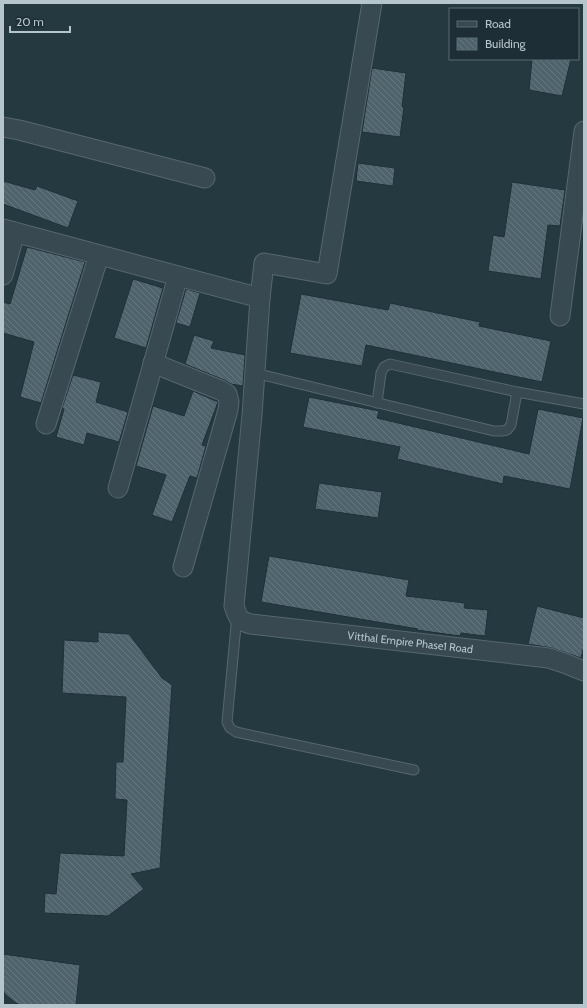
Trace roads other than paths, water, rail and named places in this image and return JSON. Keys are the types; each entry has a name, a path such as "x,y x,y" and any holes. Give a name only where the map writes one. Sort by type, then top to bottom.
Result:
{"street":[{"path":"237,616 234,606 264,263 327,274 372,3"},
{"path":"3,127 206,178"},
{"path":"560,316 584,131"},
{"path":"3,274 9,231 260,298"},
{"path":"46,424 98,255"},
{"path":"118,488 178,276"},
{"path":"153,363 220,390 227,394 229,402 183,567"},
{"name":"Vitthal Empire Phase1 Road","path":"237,616 241,621 251,624 549,658 584,671"}],"lane":[{"path":"377,403 381,373 384,367 390,364 517,392 584,404"},
{"path":"255,373 494,431 507,430 511,425 517,392"},
{"path":"237,616 227,722 230,728 236,732 414,770"}]}
